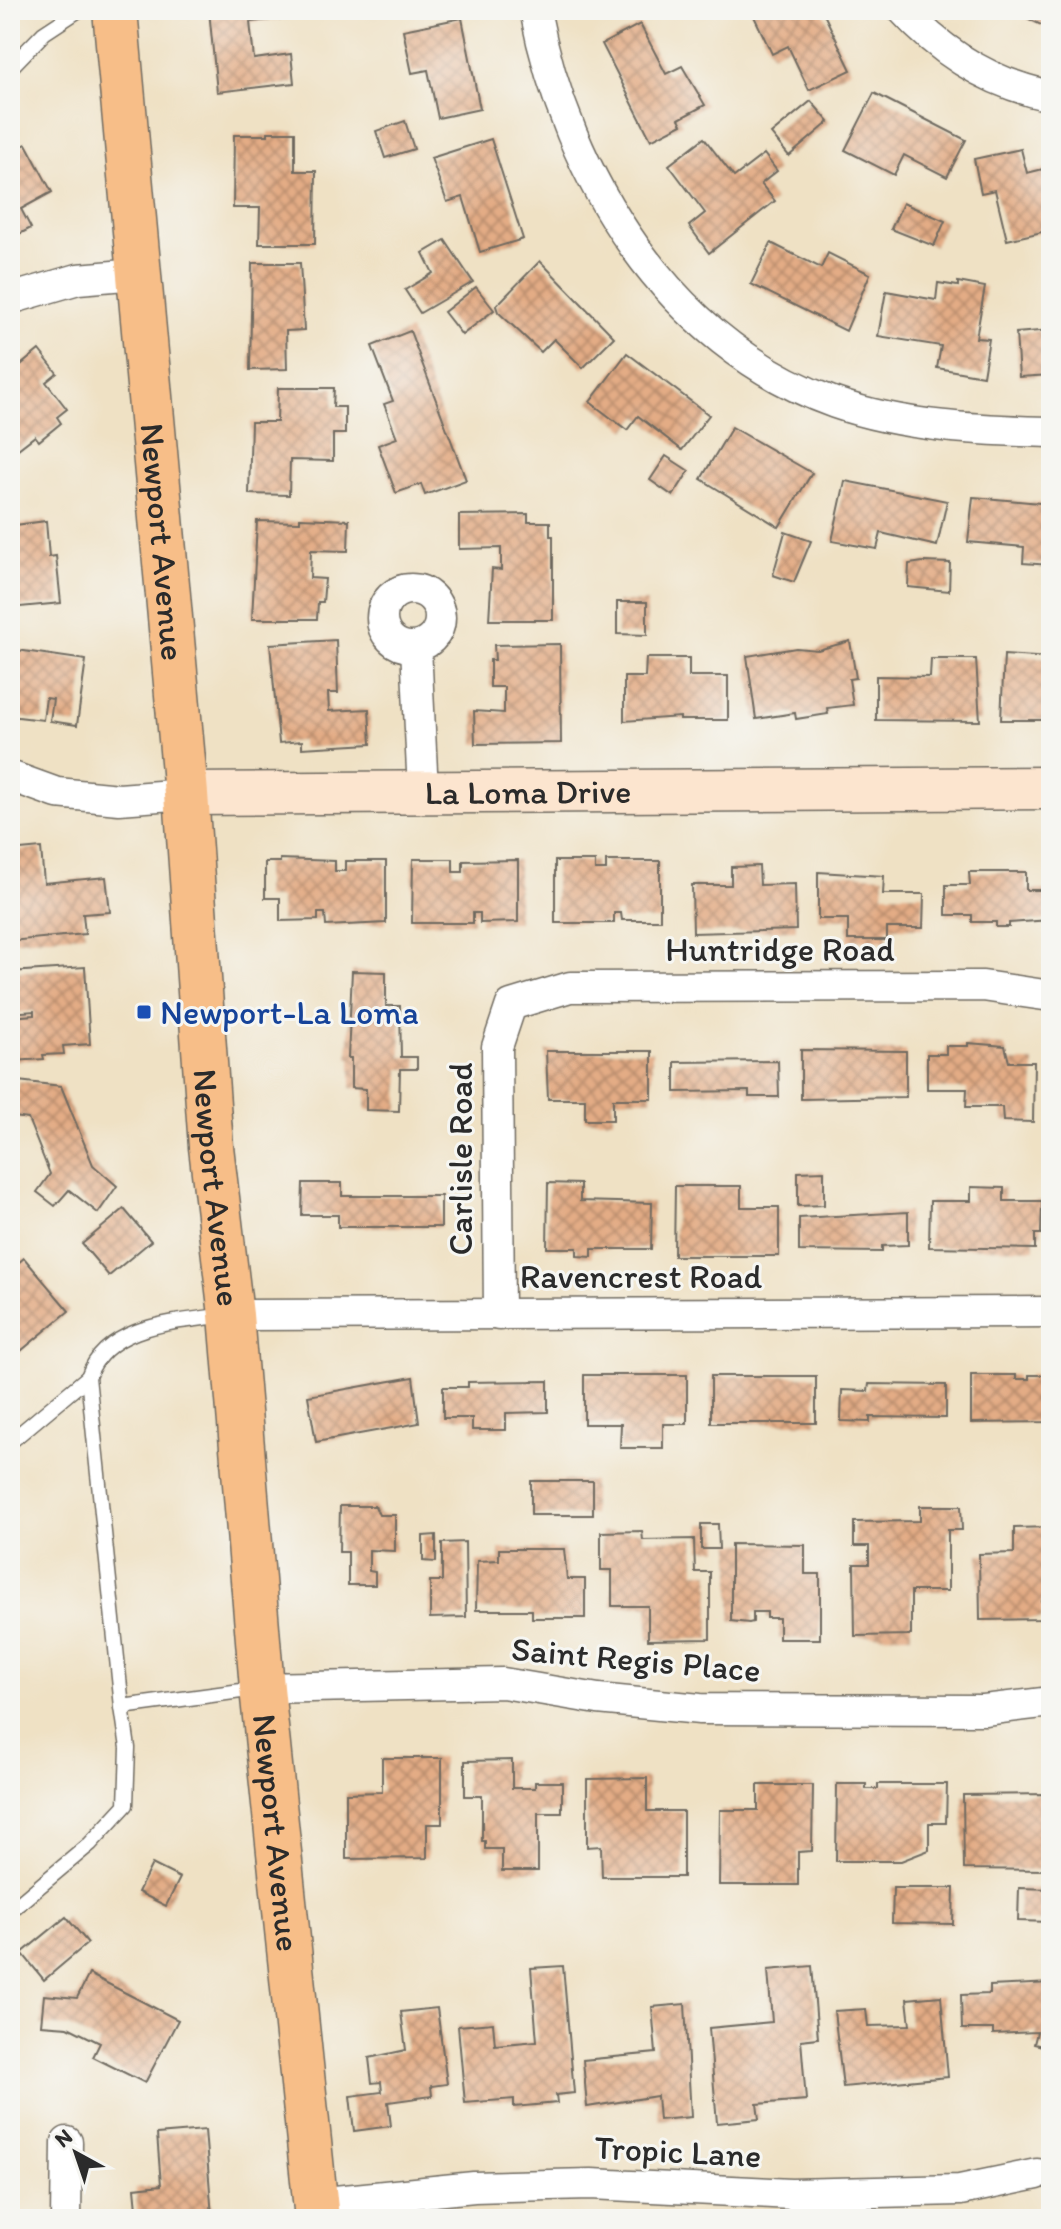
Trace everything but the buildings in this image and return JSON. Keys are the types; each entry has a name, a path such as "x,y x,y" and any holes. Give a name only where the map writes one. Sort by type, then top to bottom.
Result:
{"main road":[{"name":"Newport Avenue","path":"115,10 186,794 211,1147 231,1315 262,1688 316,2211"},
{"name":"La Loma Drive","path":"186,794 1051,788"}],"street":[{"path":"535,10 544,56 574,141 612,215 655,277 710,330 770,372 834,403 884,416 962,429 1051,432"},
{"path":"912,20 978,72 1051,96"},
{"path":"10,299 78,279 137,274"},
{"path":"416,647 423,792"},
{"name":"La Loma Drive","path":"10,776 57,793 119,799 186,794"},
{"name":"Huntridge Road","path":"511,1005 570,987 983,986 1051,996"},
{"name":"Carlisle Road","path":"499,1315 497,1047 511,1005"},
{"name":"Ravencrest Road","path":"231,1315 1051,1312"},
{"name":"Saint Regis Place","path":"262,1688 503,1683 598,1699 700,1709 984,1710 1051,1702"},
{"path":"66,2219 67,2142"},
{"name":"Tropic Lane","path":"316,2211 474,2187 562,2184 791,2194 960,2190 1037,2174"}],"lane":[{"path":"10,68 44,33 79,10"},
{"path":"10,1911 90,1844 126,1805 128,1748 88,1377 93,1362 120,1339 151,1325 231,1315"},
{"path":"10,1442 88,1377"},
{"path":"122,1707 262,1688"}],"place":[{"name":"Newport-La Loma","path":"144,1012"}]}
